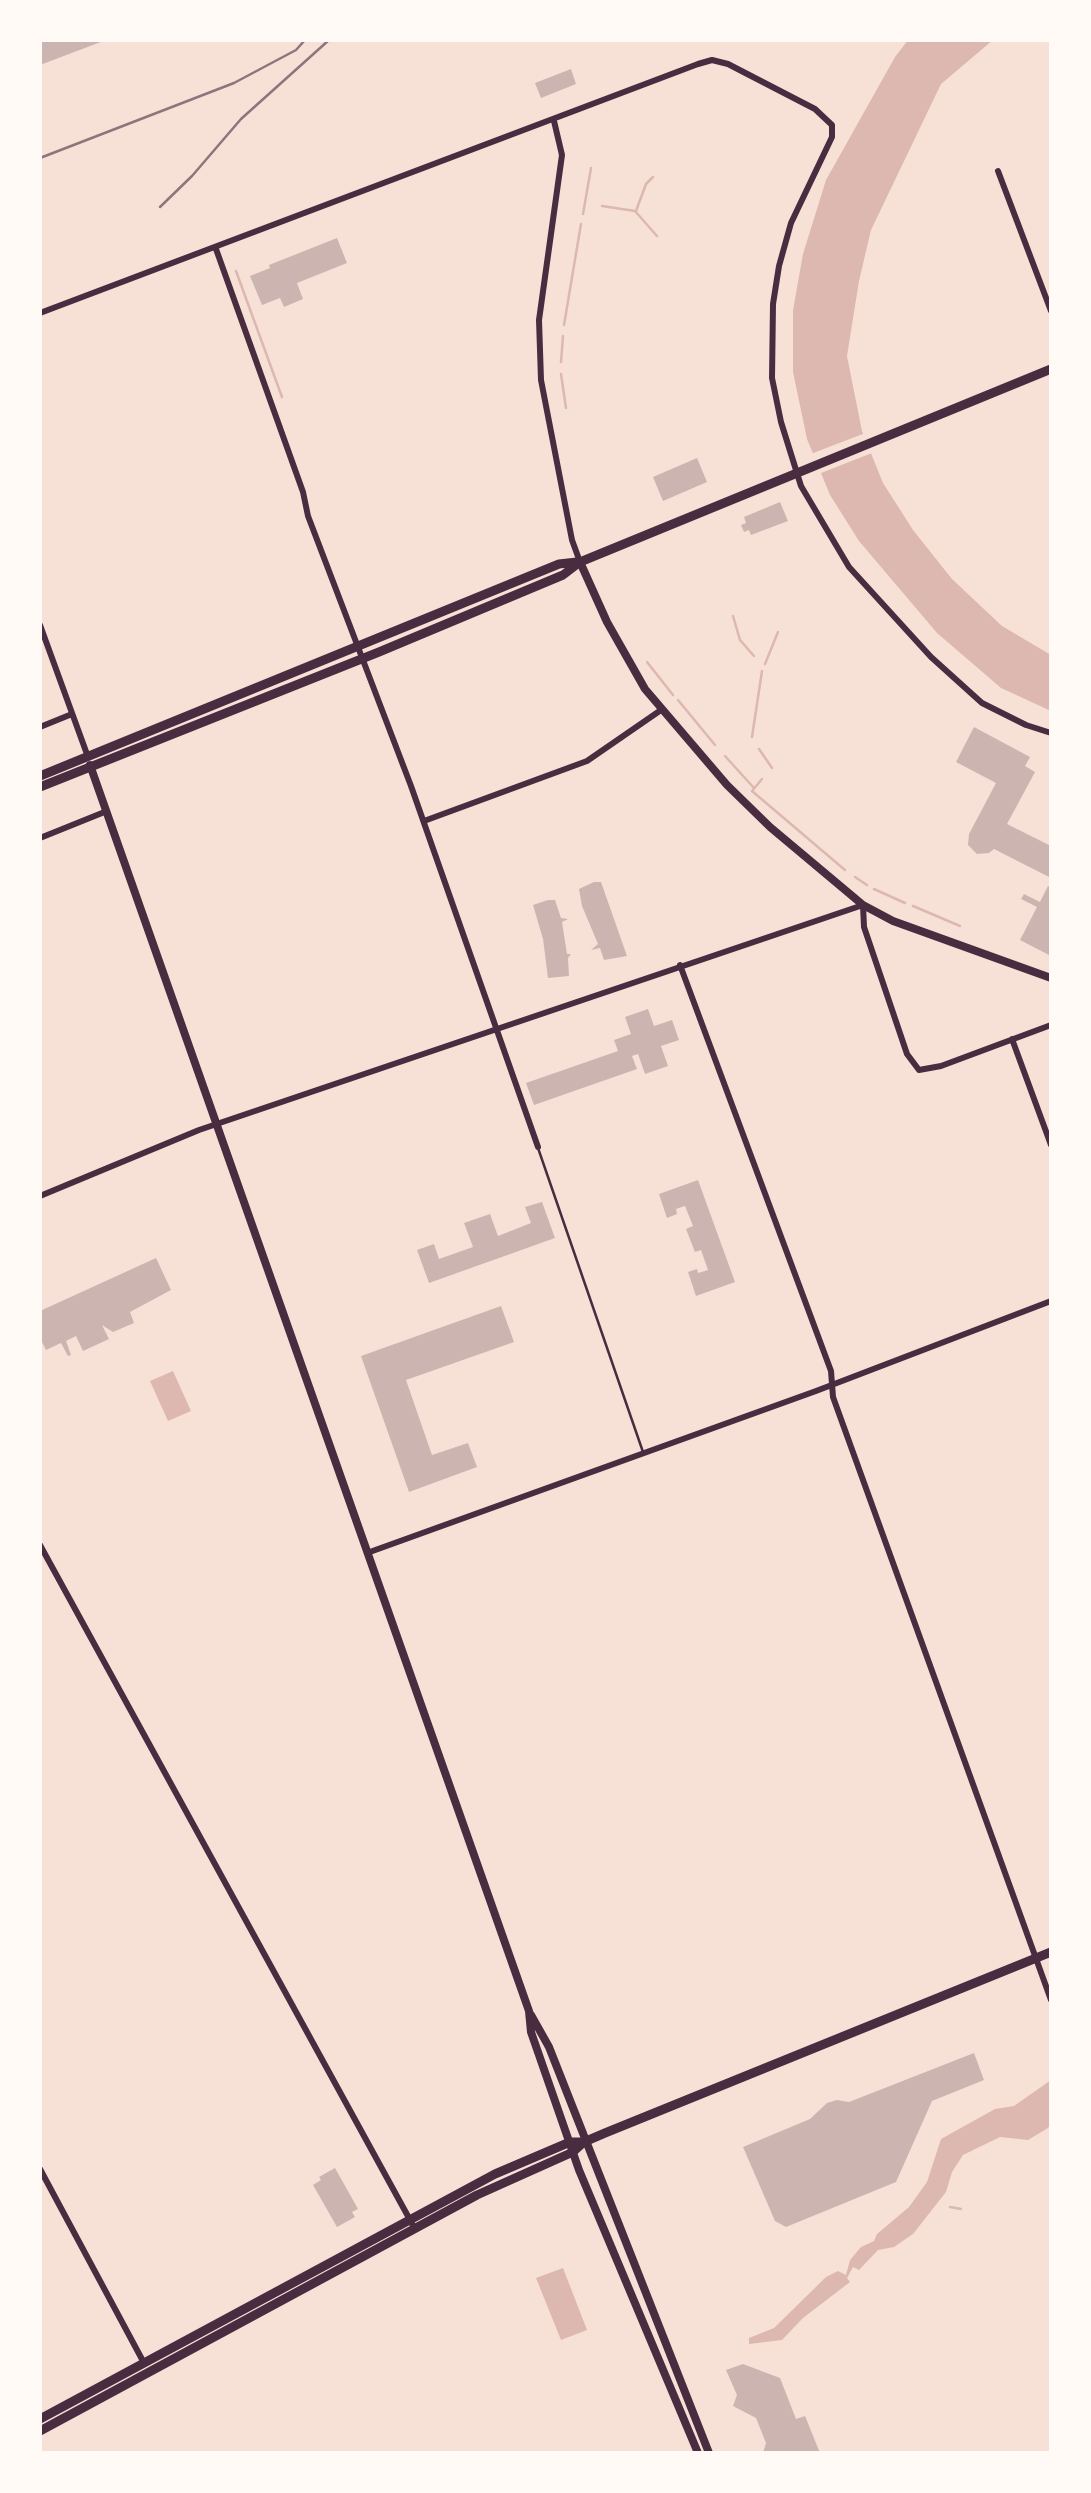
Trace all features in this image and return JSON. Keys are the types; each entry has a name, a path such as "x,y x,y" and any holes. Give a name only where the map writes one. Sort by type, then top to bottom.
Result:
{"main road":[{"path":"40,776 89,762 364,658 563,575 580,562 1051,370"},
{"path":"40,787 89,762 360,646 558,564 580,562"},
{"path":"40,2419 412,2224 572,2147 1051,1952"},
{"path":"40,2431 412,2224"}],"street":[{"path":"40,314 712,60 728,64 825,116 832,126 832,136 791,224 778,266 773,304 772,378 795,473 850,567 930,657 982,703 1051,734"},
{"path":"554,121 562,155 539,320 541,380 570,534 633,670 661,710 754,813 863,904 893,921 1051,978"},
{"path":"998,170 1051,311"},
{"path":"216,249 304,492 308,516 360,646 538,1147"},
{"path":"40,625 528,2011 549,2048 709,2453"},
{"path":"424,822 587,762 661,710"},
{"path":"40,727 72,714"},
{"path":"40,838 107,812"},
{"path":"863,904 867,936 908,1054 919,1070 941,1066 1051,1025"},
{"path":"40,1196 217,1124 863,904"},
{"path":"680,966 829,1364 830,1384 1051,2000"},
{"path":"1012,1039 1051,1146"},
{"path":"367,1553 1051,1302"},
{"path":"40,1545 412,2224"},
{"path":"528,2011 531,2032 572,2147 698,2453"},
{"path":"40,2169 144,2363"}],"lane":[{"path":"538,1147 643,1447 642,1454"}],"shaded area":[{"path":"908,40 993,40 941,84 871,230 847,356 862,431 883,483 913,530 952,579 1002,626 1051,655 1051,711 1001,688 937,633 859,541 830,495 807,439 793,372 793,310 803,254 826,180"},
{"path":"173,1371 191,1411 168,1421 150,1381"},
{"path":"1051,2080 1048,2128 1028,2140 1000,2137 963,2155 946,2192 913,2234 894,2247 878,2250 859,2270 853,2267 847,2278 850,2282 803,2318 782,2340 749,2344 749,2338 774,2328 826,2277 838,2271 846,2275 850,2260 861,2247 874,2241 909,2207 927,2182 941,2139 995,2109 1014,2106"},
{"path":"563,2268 587,2330 561,2340 536,2278"}],"pier":[{"path":"868,432 877,451 816,475 808,455"}],"building":[{"path":"40,40 106,40 40,65"},
{"path":"571,69 576,84 541,98 535,83"},
{"path":"337,238 347,263 297,283 303,299 284,307 280,298 262,305 250,276"},
{"path":"697,458 707,482 663,501 653,477"},
{"path":"780,502 788,521 751,535 749,530 744,532 744,517"},
{"path":"974,727 1030,757 1025,766 1035,772 1007,824 1051,846 1051,878 994,849 977,854 968,845 969,834 996,783 956,762"},
{"path":"601,882 627,956 604,960 600,948 591,950 598,944 579,889"},
{"path":"1048,886 1051,956 1020,940 1037,907 1021,899 1024,894 1040,902"},
{"path":"555,900 561,918 568,919 562,922 567,954 571,954 569,976 548,978 533,905"},
{"path":"648,1009 654,1026 672,1020 679,1040 661,1046 668,1066 645,1074 638,1054 632,1056 637,1069 534,1105 526,1083 618,1051 614,1040 631,1034 625,1017"},
{"path":"698,1180 735,1282 696,1296 688,1272 708,1270 701,1250 695,1252 686,1229 693,1226 685,1206 667,1218 659,1194"},
{"path":"542,1202 555,1238 429,1283 417,1250 434,1244 439,1259 473,1247 464,1223 490,1214 498,1236 531,1223 525,1207"},
{"path":"156,1258 171,1290 130,1312 134,1323 113,1332 102,1325 109,1339 83,1351 76,1336 66,1341 71,1355 68,1356 61,1343 46,1350 40,1338 40,1311"},
{"path":"501,1306 514,1342 406,1380 432,1455 468,1443 477,1467 409,1492 361,1356"},
{"path":"974,2053 984,2080 932,2101 896,2182 786,2227 775,2221 743,2147 810,2119 827,2103 849,2102"},
{"path":"335,2168 358,2209 352,2212 355,2217 337,2227 313,2185"},
{"path":"743,2364 780,2378 796,2419 805,2416 820,2453 763,2453 766,2443 756,2418 733,2406 737,2395 726,2370"}],"waterway":[{"path":"583,214 591,168"},
{"path":"636,211 646,184 653,177"},
{"path":"602,206 635,211 657,236"},
{"path":"564,325 581,224"},
{"path":"236,271 282,397"},
{"path":"561,362 563,336"},
{"path":"561,374 566,408"},
{"path":"733,616 740,640 754,656"},
{"path":"765,664 778,632"},
{"path":"647,662 673,695"},
{"path":"752,737 762,671"},
{"path":"678,700 715,745"},
{"path":"759,749 772,768"},
{"path":"725,756 754,788"},
{"path":"762,779 752,791 845,870"},
{"path":"855,877 867,885"},
{"path":"874,889 905,903"},
{"path":"913,906 960,926"},
{"path":"950,2207 961,2209"}],"railway":[{"path":"40,158 234,83 296,50 305,40"},
{"path":"160,207 241,119 329,40"}]}
